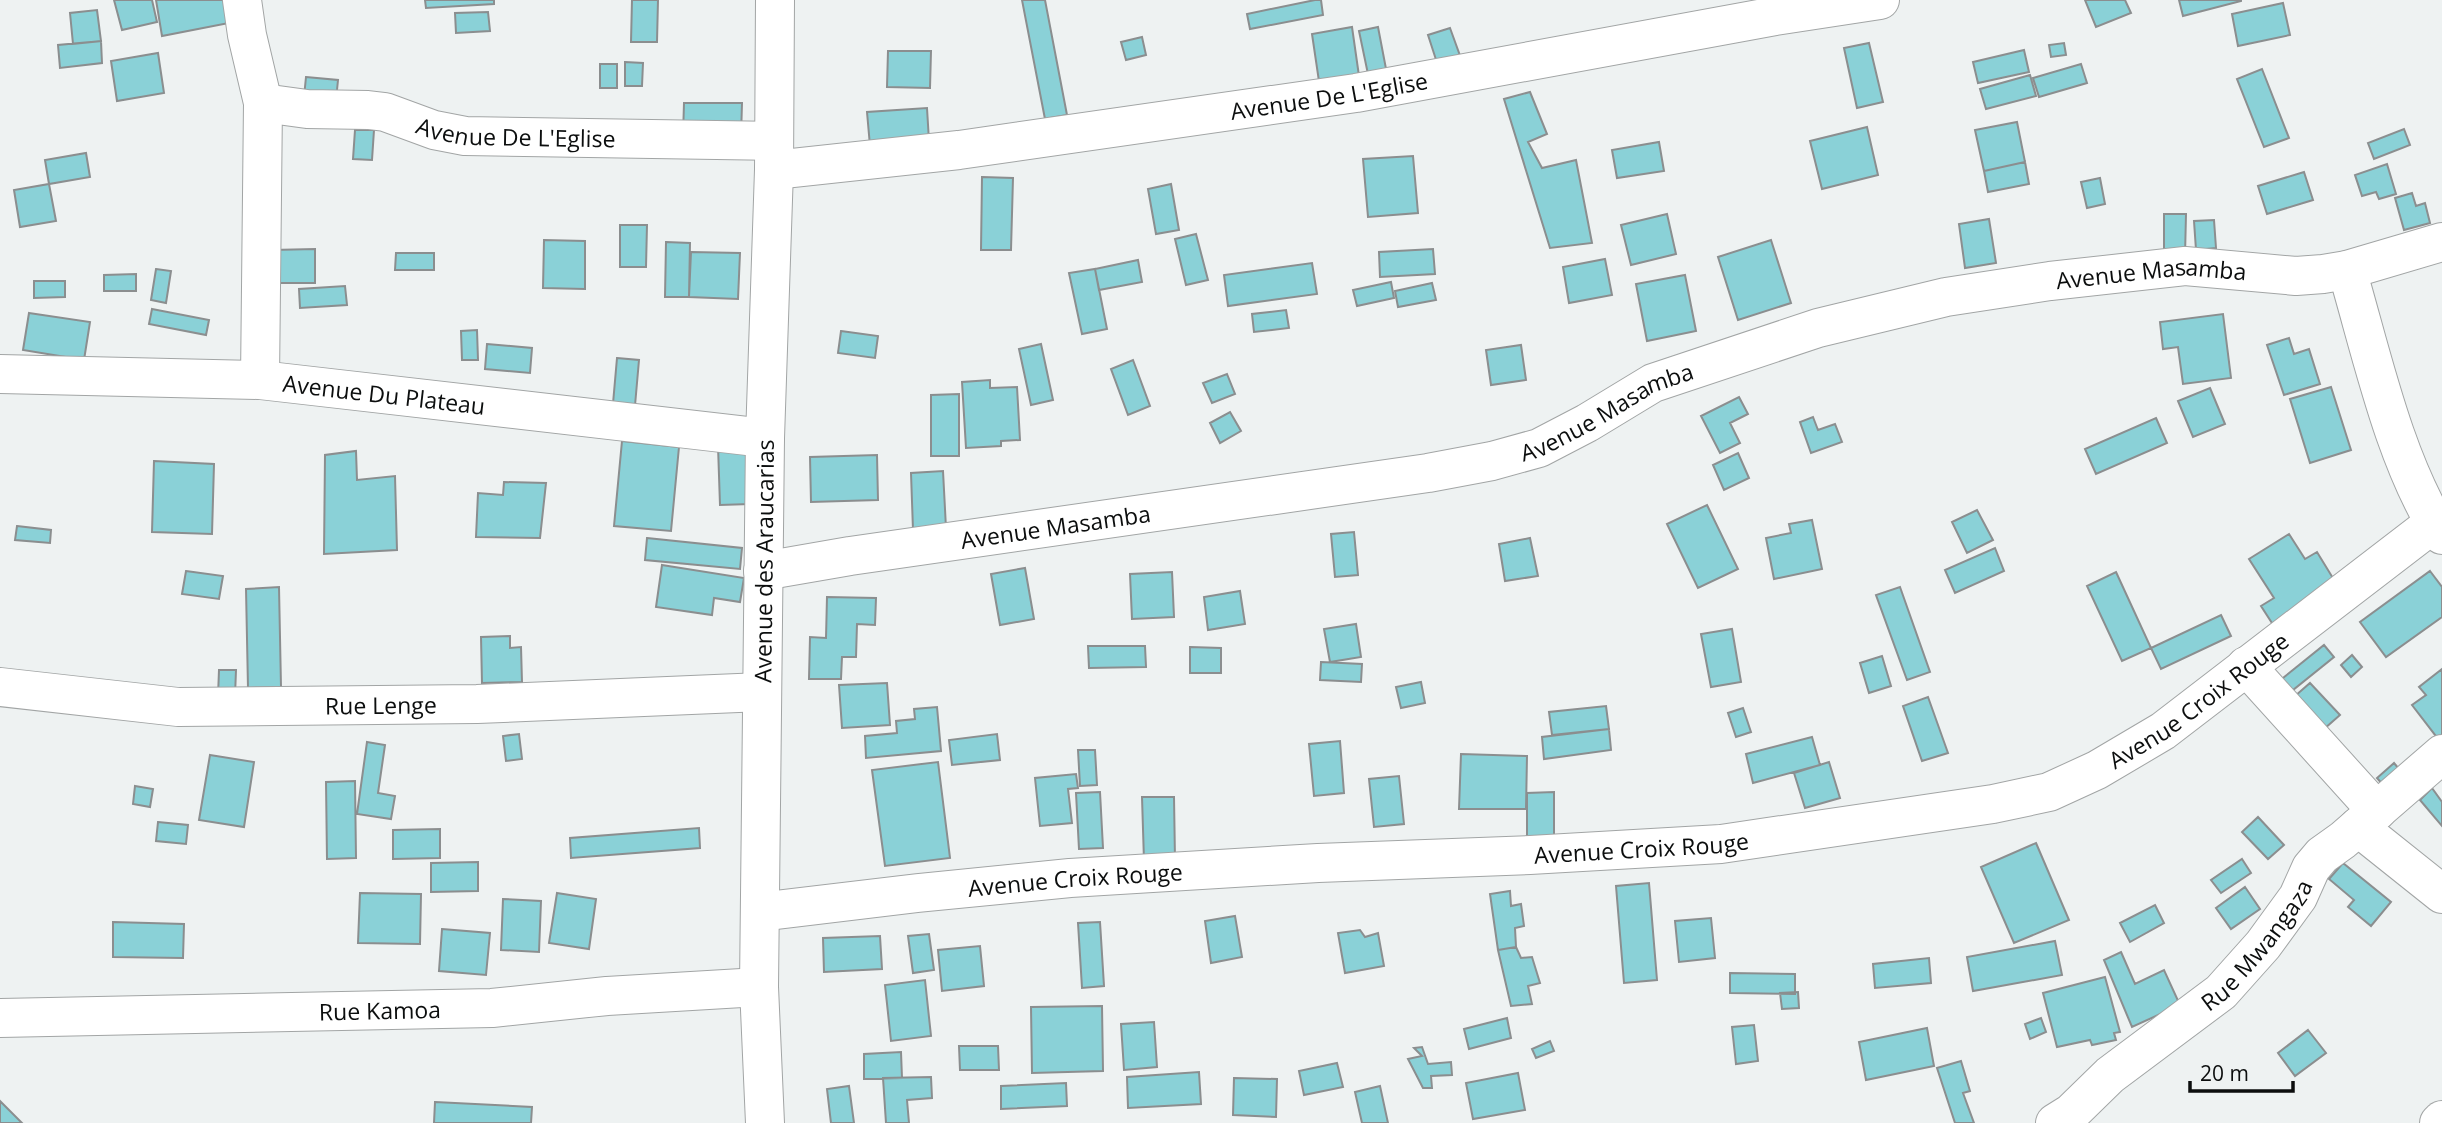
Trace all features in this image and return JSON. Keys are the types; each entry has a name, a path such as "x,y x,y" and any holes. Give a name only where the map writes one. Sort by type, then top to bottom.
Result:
{"street":[{"path":"242,0 263,103 260,380"},
{"name":"Avenue des Araucarias","path":"765,1123 759,988 765,438 774,156 775,0"},
{"name":"Avenue De L'Eglise","path":"263,103 307,109 385,112 434,130 465,136 774,156 959,150 1356,93 1775,16 1880,0"},
{"name":"Avenue Masamba","path":"763,571 1428,473 1492,461 1539,448 1653,383 1818,328 1946,297 2075,278 2185,266 2296,276 2347,270 2442,242"},
{"path":"2347,270 2400,449 2438,529"},
{"name":"Avenue Du Plateau","path":"0,374 260,380 765,438"},
{"name":"Avenue Croix Rouge","path":"760,912 1084,877 1721,844 1993,804 2049,792 2097,770 2163,731 2246,666 2438,529"},
{"path":"2246,666 2368,819 2442,894"},
{"name":"Rue Lenge","path":"0,687 178,707 477,704 762,692"},
{"name":"Rue Mwangaza","path":"2056,1123 2071,1113 2110,1075 2221,992 2263,945 2298,897 2311,868 2322,855 2442,754"},
{"name":"Rue Kamoa","path":"0,1018 492,1008 607,996 759,988"}],"building":[{"path":"114,0 152,0 157,22 122,30"},
{"path":"156,0 230,0 234,22 162,36"},
{"path":"425,0 494,0 494,4 426,8"},
{"path":"632,0 658,0 657,42 631,42"},
{"path":"1022,0 1045,0 1067,115 1045,119"},
{"path":"1321,0 1323,15 1250,29 1247,14"},
{"path":"2085,0 2125,0 2131,13 2096,27"},
{"path":"2179,0 2241,0 2241,1 2183,16"},
{"path":"2283,3 2290,35 2238,46 2232,14"},
{"path":"97,10 101,41 73,44 70,13"},
{"path":"488,12 490,31 456,33 455,13"},
{"path":"1352,27 1361,90 1321,95 1312,34"},
{"path":"1378,27 1387,74 1369,79 1359,31"},
{"path":"1450,28 1463,64 1440,72 1428,35"},
{"path":"1142,37 1146,55 1126,60 1121,42"},
{"path":"101,41 102,63 60,68 58,45"},
{"path":"1869,43 1883,102 1857,108 1844,48"},
{"path":"2064,43 2066,55 2051,57 2049,45"},
{"path":"2024,50 2029,72 1978,83 1973,62"},
{"path":"888,51 931,51 930,88 887,87"},
{"path":"158,53 164,93 117,101 111,61"},
{"path":"625,62 643,63 642,86 625,86"},
{"path":"600,64 617,64 617,88 600,88"},
{"path":"2081,64 2087,83 2039,97 2033,78"},
{"path":"2262,69 2289,138 2264,147 2237,79"},
{"path":"2030,75 2036,96 1986,109 1980,89"},
{"path":"306,77 338,80 336,100 304,97"},
{"path":"1530,92 1547,134 1528,142 1542,168 1576,160 1592,243 1550,248 1504,99"},
{"path":"684,103 742,103 741,137 683,136"},
{"path":"927,108 929,141 870,146 867,112"},
{"path":"2017,122 2025,162 1984,171 1975,130"},
{"path":"1867,127 1878,175 1822,189 1810,141"},
{"path":"2404,129 2410,145 2374,159 2368,143"},
{"path":"355,130 374,130 372,160 353,159"},
{"path":"1659,142 1664,171 1617,178 1612,150"},
{"path":"86,153 90,177 49,184 45,160"},
{"path":"1413,156 1418,213 1368,217 1363,159"},
{"path":"2025,162 2029,184 1988,192 1984,171"},
{"path":"2387,164 2396,194 2379,199 2376,192 2362,196 2355,175"},
{"path":"2304,172 2313,200 2267,214 2258,186"},
{"path":"982,177 1013,178 1011,250 981,250"},
{"path":"2100,178 2105,204 2087,208 2081,182"},
{"path":"49,184 56,221 20,227 14,190"},
{"path":"1171,184 1179,230 1156,234 1148,189"},
{"path":"2412,193 2416,206 2425,203 2430,223 2404,230 2395,198"},
{"path":"1667,214 1676,254 1631,265 1621,225"},
{"path":"2164,214 2186,214 2185,256 2164,256"},
{"path":"1989,219 1996,263 1965,268 1959,224"},
{"path":"2214,220 2216,248 2196,250 2194,221"},
{"path":"620,225 647,225 646,267 620,267"},
{"path":"1196,234 1208,280 1186,285 1175,239"},
{"path":"544,240 585,241 585,289 543,288"},
{"path":"1771,240 1791,303 1738,320 1718,257"},
{"path":"666,242 690,243 689,297 665,297"},
{"path":"315,249 315,283 272,283 272,250"},
{"path":"1433,249 1435,274 1380,277 1379,252"},
{"path":"691,252 740,253 738,299 689,297"},
{"path":"396,253 434,253 434,270 395,270"},
{"path":"1605,259 1612,295 1569,303 1563,267"},
{"path":"1138,260 1142,282 1099,290 1095,269"},
{"path":"1312,263 1317,294 1228,306 1224,275"},
{"path":"156,269 171,271 166,303 151,300"},
{"path":"1095,269 1107,329 1082,334 1069,273"},
{"path":"136,274 136,291 104,291 104,275"},
{"path":"1685,275 1696,331 1647,341 1636,284"},
{"path":"34,281 65,281 65,297 34,298"},
{"path":"1391,282 1394,298 1357,306 1353,290"},
{"path":"1432,283 1436,300 1398,307 1395,291"},
{"path":"345,286 347,305 300,308 299,289"},
{"path":"152,309 209,320 206,335 149,324"},
{"path":"1286,310 1289,328 1254,332 1252,314"},
{"path":"29,313 90,322 84,360 23,350"},
{"path":"2223,314 2231,378 2183,384 2178,347 2163,349 2160,322"},
{"path":"477,330 478,360 462,360 461,331"},
{"path":"841,331 878,336 875,358 838,353"},
{"path":"2289,338 2294,354 2309,349 2320,384 2284,395 2267,345"},
{"path":"487,344 532,348 530,373 485,369"},
{"path":"1041,344 1053,400 1031,405 1019,349"},
{"path":"1521,345 1526,380 1491,385 1486,350"},
{"path":"617,358 639,360 634,417 612,415"},
{"path":"1133,360 1150,406 1128,415 1111,369"},
{"path":"1227,374 1235,394 1212,403 1203,383"},
{"path":"990,380 990,388 1017,387 1020,440 1001,441 1001,446 966,448 962,382"},
{"path":"2331,387 2351,450 2310,463 2290,399"},
{"path":"2210,388 2225,424 2193,437 2178,401"},
{"path":"959,394 959,456 931,456 931,395"},
{"path":"1739,397 1748,414 1730,423 1740,443 1720,453 1701,416"},
{"path":"1230,412 1241,431 1220,443 1210,423"},
{"path":"1813,417 1818,430 1835,424 1842,442 1811,453 1800,422"},
{"path":"2156,418 2167,443 2096,474 2085,449"},
{"path":"622,441 679,447 671,531 614,526"},
{"path":"748,445 750,504 720,505 718,446"},
{"path":"356,451 357,480 395,476 397,550 324,554 325,455"},
{"path":"1738,453 1749,478 1724,490 1713,465"},
{"path":"877,455 878,500 811,502 810,457"},
{"path":"154,461 214,464 212,534 152,532"},
{"path":"943,471 946,528 913,530 911,473"},
{"path":"504,482 546,483 540,538 476,537 478,493 503,495"},
{"path":"1707,505 1738,569 1698,588 1667,524"},
{"path":"1977,510 1993,540 1967,553 1952,522"},
{"path":"1812,520 1822,569 1774,579 1766,538 1791,533 1789,524"},
{"path":"17,526 51,530 50,543 15,540"},
{"path":"1354,532 1358,575 1335,577 1331,534"},
{"path":"2289,534 2305,559 2317,552 2339,588 2281,637 2261,606 2274,598 2249,559"},
{"path":"647,538 742,548 740,569 645,560"},
{"path":"1530,538 1538,576 1505,581 1499,544"},
{"path":"1995,548 2004,571 1955,593 1945,570"},
{"path":"662,565 744,578 740,602 714,598 712,615 656,607"},
{"path":"1025,568 1034,619 1000,625 991,574"},
{"path":"186,571 223,576 219,599 182,594"},
{"path":"2430,571 2442,587 2442,617 2386,657 2360,622"},
{"path":"1172,572 1174,617 1132,619 1130,574"},
{"path":"2116,572 2151,648 2122,661 2087,586"},
{"path":"279,587 281,687 248,688 246,589"},
{"path":"1900,587 1930,672 1907,680 1876,595"},
{"path":"1240,591 1245,624 1208,630 1204,597"},
{"path":"827,597 876,598 875,625 857,624 856,657 842,657 841,679 809,679 810,637 826,638"},
{"path":"2221,615 2231,636 2161,669 2151,648"},
{"path":"1356,624 1361,657 1330,662 1324,629"},
{"path":"1732,629 1741,682 1711,687 1701,634"},
{"path":"510,636 510,648 521,647 522,682 482,683 481,637"},
{"path":"2324,645 2334,657 2288,694 2278,682"},
{"path":"1088,646 1145,646 1146,667 1089,668"},
{"path":"1190,647 1221,648 1221,673 1190,673"},
{"path":"2352,655 2362,667 2351,677 2341,665"},
{"path":"1882,656 1891,686 1869,693 1860,663"},
{"path":"1321,662 1362,664 1361,682 1320,680"},
{"path":"2442,669 2442,744 2412,705 2426,695 2419,687"},
{"path":"219,670 236,670 235,696 218,696"},
{"path":"1421,682 1425,703 1401,708 1396,687"},
{"path":"887,683 890,725 842,728 839,685"},
{"path":"2310,683 2340,715 2324,729 2295,696"},
{"path":"1928,697 1948,753 1922,761 1903,706"},
{"path":"1606,706 1609,729 1552,735 1549,712"},
{"path":"937,707 941,751 866,758 865,736 897,733 896,721 915,719 914,709"},
{"path":"1743,708 1751,732 1736,737 1728,713"},
{"path":"1609,729 1611,750 1544,759 1542,737"},
{"path":"519,734 522,759 506,761 503,736"},
{"path":"997,734 1000,760 952,765 949,740"},
{"path":"1812,737 1820,765 1753,783 1746,754"},
{"path":"1340,741 1344,793 1314,796 1309,744"},
{"path":"367,742 385,745 378,793 395,796 391,819 357,814"},
{"path":"1078,750 1095,750 1097,785 1080,786"},
{"path":"1461,754 1527,756 1526,809 1459,809"},
{"path":"210,755 254,762 244,827 199,820"},
{"path":"938,762 950,858 885,866 872,770"},
{"path":"1829,762 1840,798 1805,808 1794,773"},
{"path":"2394,763 2409,781 2392,795 2377,778"},
{"path":"1076,774 1078,788 1068,789 1072,823 1040,826 1035,778"},
{"path":"1399,776 1404,824 1374,827 1369,779"},
{"path":"355,781 356,858 327,859 326,782"},
{"path":"135,786 153,789 150,807 133,804"},
{"path":"2432,788 2442,802 2442,826 2420,800"},
{"path":"1100,792 1103,848 1079,849 1076,793"},
{"path":"1554,792 1554,848 1527,848 1527,793"},
{"path":"1142,797 1174,797 1175,860 1144,861"},
{"path":"2258,817 2284,845 2268,859 2242,832"},
{"path":"158,822 188,825 186,844 156,841"},
{"path":"699,828 700,848 571,858 570,838"},
{"path":"440,829 440,858 393,859 393,830"},
{"path":"2036,843 2069,920 2014,943 1981,867"},
{"path":"2242,859 2251,873 2221,893 2211,880"},
{"path":"478,862 478,891 431,892 431,863"},
{"path":"2343,863 2391,902 2371,926 2348,907 2354,900 2329,879"},
{"path":"1649,883 1657,980 1624,983 1616,886"},
{"path":"2245,887 2260,909 2231,929 2216,908"},
{"path":"1510,891 1511,906 1521,904 1524,926 1515,928 1516,947 1498,950 1490,894"},
{"path":"360,893 421,894 420,944 358,943"},
{"path":"557,893 596,899 589,949 549,943"},
{"path":"503,899 541,901 539,952 501,950"},
{"path":"2155,905 2164,923 2130,942 2120,923"},
{"path":"1235,916 1242,957 1211,963 1205,921"},
{"path":"1711,918 1715,958 1679,962 1675,921"},
{"path":"113,922 184,924 183,958 113,957"},
{"path":"1100,922 1104,986 1082,988 1078,923"},
{"path":"442,929 490,933 486,975 439,971"},
{"path":"1360,930 1365,937 1378,933 1384,966 1345,973 1338,933"},
{"path":"929,934 934,970 913,973 908,936"},
{"path":"880,936 882,969 824,972 823,938"},
{"path":"2055,941 2062,975 1973,991 1967,957"},
{"path":"980,946 984,986 942,991 938,950"},
{"path":"1516,947 1521,958 1532,957 1540,983 1528,986 1532,1004 1511,1006 1498,950"},
{"path":"2121,952 2135,984 2164,970 2180,1005 2132,1027 2104,960"},
{"path":"1929,958 1931,983 1875,988 1873,964"},
{"path":"1730,973 1795,974 1795,994 1730,993"},
{"path":"2105,977 2120,1032 2114,1033 2116,1040 2092,1045 2090,1040 2057,1047 2043,993"},
{"path":"925,980 931,1036 891,1041 885,985"},
{"path":"1798,992 1799,1008 1782,1009 1780,993"},
{"path":"1102,1006 1103,1071 1032,1073 1031,1007"},
{"path":"1507,1018 1511,1038 1469,1049 1464,1029"},
{"path":"2041,1018 2046,1032 2030,1039 2025,1024"},
{"path":"1154,1022 1157,1067 1124,1070 1121,1024"},
{"path":"1754,1025 1758,1061 1736,1064 1732,1027"},
{"path":"1927,1028 1934,1066 1866,1080 1859,1042"},
{"path":"2308,1030 2326,1053 2295,1076 2278,1053"},
{"path":"1550,1041 1554,1051 1536,1058 1532,1049"},
{"path":"959,1046 998,1046 999,1070 960,1070"},
{"path":"1422,1047 1428,1064 1451,1062 1452,1075 1431,1076 1432,1088 1423,1088 1408,1059 1422,1056 1414,1048"},
{"path":"901,1052 902,1078 864,1079 864,1054"},
{"path":"1961,1061 1970,1091 1963,1093 1974,1123 1955,1123 1937,1068"},
{"path":"1337,1063 1343,1087 1304,1095 1299,1071"},
{"path":"1199,1072 1201,1104 1128,1108 1127,1077"},
{"path":"1518,1073 1525,1110 1473,1119 1466,1083"},
{"path":"931,1077 932,1098 907,1100 909,1123 886,1123 883,1078"},
{"path":"1234,1078 1277,1079 1276,1117 1233,1115"},
{"path":"1066,1083 1067,1106 1001,1109 1001,1086"},
{"path":"849,1086 854,1123 831,1123 827,1089"},
{"path":"1380,1086 1388,1123 1362,1123 1355,1092"},
{"path":"0,1101 22,1123 0,1123"},
{"path":"435,1102 532,1107 531,1123 434,1123"}]}
